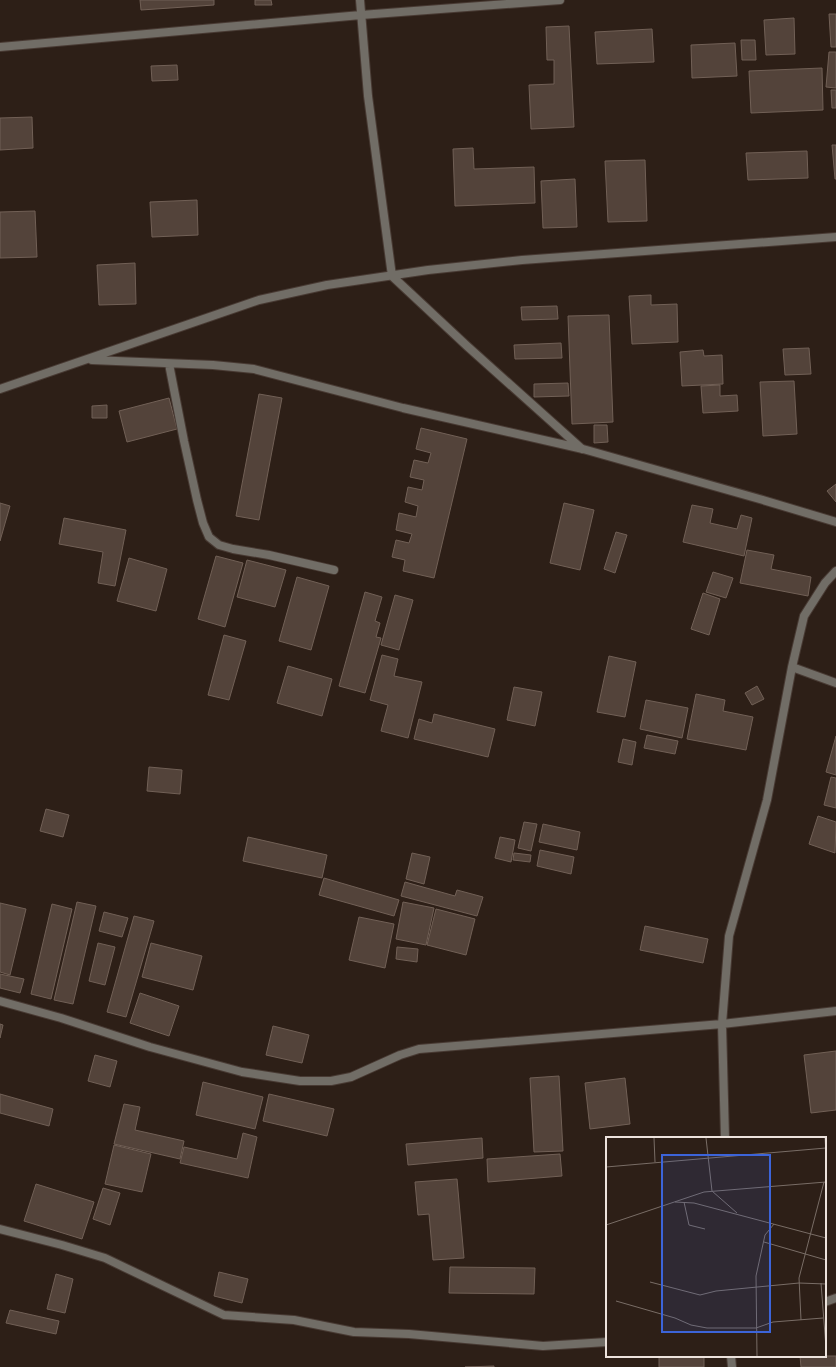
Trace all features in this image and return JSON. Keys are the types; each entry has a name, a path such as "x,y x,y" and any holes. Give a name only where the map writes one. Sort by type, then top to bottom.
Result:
{"street":[{"path":"360,0 368,96 392,276 467,346 583,449"},
{"path":"0,47 361,15 560,0"},
{"path":"0,389 259,300 327,285 428,270 522,260 836,237"},
{"path":"87,360 212,365 254,369 403,408 583,449 836,522"},
{"path":"170,364 184,441 197,500 203,523 209,537 219,545 233,549 269,555 334,570"},
{"path":"725,1137 722,1024 729,936 767,800 792,667 804,616 825,582 836,571"},
{"path":"792,667 836,683"},
{"path":"0,1001 61,1018 150,1047 234,1070 300,1081 331,1081 351,1076 418,1049 722,1024 836,1011"},
{"path":"0,1229 105,1258 224,1315 294,1320 354,1332 409,1334 543,1346 606,1342"},
{"path":"826,1302 836,1298"},
{"path":"731,1357 732,1367"}],"building":[{"path":"140,0 214,0 214,5 141,10"},
{"path":"255,0 271,0 272,5 255,5"},
{"path":"829,14 836,14 836,47 831,47"},
{"path":"794,18 795,54 766,55 764,20"},
{"path":"569,26 574,127 531,129 529,85 554,84 554,60 547,60 546,27"},
{"path":"652,29 654,62 597,64 595,32"},
{"path":"741,40 755,40 756,60 742,60"},
{"path":"735,43 737,76 692,78 691,45"},
{"path":"829,52 836,52 836,88 826,87"},
{"path":"177,65 178,80 152,81 151,66"},
{"path":"822,68 823,110 751,113 749,71"},
{"path":"831,90 836,90 836,108 832,108"},
{"path":"32,117 33,148 0,150 0,118"},
{"path":"832,145 836,145 836,179 835,179"},
{"path":"473,148 474,169 534,167 535,203 455,206 453,149"},
{"path":"807,151 808,178 748,180 746,153"},
{"path":"645,160 647,221 608,222 605,161"},
{"path":"575,179 577,227 543,228 541,181"},
{"path":"197,200 198,235 152,237 150,202"},
{"path":"35,211 37,257 0,258 0,212"},
{"path":"135,263 136,304 99,305 97,265"},
{"path":"651,295 651,305 677,304 678,342 632,344 629,296"},
{"path":"557,306 558,319 522,320 521,307"},
{"path":"609,315 613,422 572,424 568,316"},
{"path":"561,343 562,358 515,359 514,345"},
{"path":"809,348 811,374 785,375 783,349"},
{"path":"703,350 704,356 722,355 723,384 682,386 680,352"},
{"path":"794,381 797,434 763,436 760,382"},
{"path":"568,383 569,396 534,397 534,384"},
{"path":"720,385 720,396 737,395 738,411 703,413 701,386"},
{"path":"259,394 282,398 259,520 236,516"},
{"path":"169,398 177,429 127,442 119,411"},
{"path":"107,405 107,418 92,418 92,406"},
{"path":"594,425 607,425 608,442 594,443"},
{"path":"421,428 467,439 434,578 403,571 405,560 392,557 396,540 409,543 412,534 396,530 399,513 416,517 418,506 405,502 408,487 422,490 424,480 410,477 414,460 428,463 431,453 416,449"},
{"path":"836,484 836,502 827,491"},
{"path":"0,503 10,506 0,541"},
{"path":"564,503 594,510 580,570 550,563"},
{"path":"692,505 713,509 710,523 737,529 741,515 752,518 744,556 683,542"},
{"path":"64,518 126,530 115,586 98,583 103,552 59,544"},
{"path":"616,532 627,535 615,573 604,569"},
{"path":"747,550 774,555 771,569 811,577 808,596 740,583"},
{"path":"216,556 243,563 225,627 198,619"},
{"path":"129,558 167,569 156,611 117,601"},
{"path":"247,560 286,570 275,607 237,597"},
{"path":"713,572 733,578 726,598 706,592"},
{"path":"297,577 329,586 311,650 279,641"},
{"path":"365,592 382,597 375,621 380,623 376,637 381,638 365,693 339,686"},
{"path":"703,593 720,599 709,635 691,629"},
{"path":"395,595 413,600 399,650 381,645"},
{"path":"224,635 246,641 229,700 208,695"},
{"path":"382,655 398,659 394,676 422,682 408,738 381,731 388,705 370,700"},
{"path":"609,656 636,662 625,717 597,712"},
{"path":"288,666 332,679 322,716 277,703"},
{"path":"757,686 764,699 752,705 745,693"},
{"path":"514,687 542,692 535,726 507,720"},
{"path":"696,694 725,700 723,711 753,717 746,750 687,739"},
{"path":"646,700 688,708 682,738 640,729"},
{"path":"434,714 495,729 488,757 414,739 419,719 432,723"},
{"path":"647,735 678,741 675,754 644,748"},
{"path":"836,736 836,775 826,772"},
{"path":"623,739 636,742 632,765 618,762"},
{"path":"149,767 182,770 180,794 147,791"},
{"path":"831,777 836,778 836,808 824,805"},
{"path":"46,809 69,815 63,837 40,831"},
{"path":"818,816 836,822 835,853 809,844"},
{"path":"524,822 537,824 531,851 518,848"},
{"path":"543,824 580,832 577,850 539,842"},
{"path":"248,837 327,855 322,878 243,861"},
{"path":"500,837 515,840 511,862 495,858"},
{"path":"540,850 574,857 571,874 537,866"},
{"path":"412,853 430,857 424,884 406,879"},
{"path":"514,853 531,855 530,862 513,860"},
{"path":"324,878 399,900 394,916 319,895"},
{"path":"405,882 455,896 457,890 483,897 477,916 401,896"},
{"path":"77,902 96,906 73,1004 54,1000"},
{"path":"403,902 434,908 426,945 396,939"},
{"path":"0,903 26,909 10,975 0,972"},
{"path":"52,904 72,909 51,999 31,994"},
{"path":"436,909 475,919 466,955 427,945"},
{"path":"104,912 128,918 122,937 99,931"},
{"path":"134,916 154,921 126,1017 107,1012"},
{"path":"359,917 394,924 385,968 349,960"},
{"path":"645,926 708,939 703,963 640,950"},
{"path":"98,943 115,947 105,985 89,981"},
{"path":"151,943 202,956 193,990 142,977"},
{"path":"397,947 418,949 417,962 396,959"},
{"path":"0,974 24,979 20,993 0,988"},
{"path":"140,993 179,1006 169,1036 130,1023"},
{"path":"0,1024 3,1025 0,1038"},
{"path":"273,1026 309,1035 302,1063 266,1055"},
{"path":"836,1051 836,1110 811,1113 804,1055"},
{"path":"95,1055 117,1061 110,1087 88,1081"},
{"path":"559,1076 563,1151 534,1152 530,1078"},
{"path":"625,1078 630,1124 590,1129 585,1083"},
{"path":"203,1082 263,1097 255,1129 196,1115"},
{"path":"0,1094 53,1109 49,1126 0,1113"},
{"path":"269,1094 334,1109 327,1136 263,1121"},
{"path":"124,1104 140,1107 135,1130 184,1141 180,1159 114,1144"},
{"path":"243,1133 257,1137 248,1178 180,1163 184,1147 237,1159"},
{"path":"482,1138 483,1158 408,1165 406,1144"},
{"path":"114,1145 151,1154 142,1192 105,1184"},
{"path":"560,1154 562,1176 488,1182 487,1159"},
{"path":"457,1179 464,1258 433,1260 429,1214 418,1215 415,1182"},
{"path":"36,1184 94,1202 82,1239 24,1221"},
{"path":"103,1188 120,1193 110,1225 93,1219"},
{"path":"450,1267 535,1268 534,1294 449,1293"},
{"path":"219,1272 248,1279 242,1303 214,1296"},
{"path":"56,1274 73,1279 65,1313 47,1309"},
{"path":"10,1310 59,1321 56,1334 6,1323"},
{"path":"836,1356 836,1367 801,1367 800,1357"},
{"path":"659,1357 704,1357 704,1367 659,1367"},
{"path":"494,1366 494,1367 465,1367"}]}
